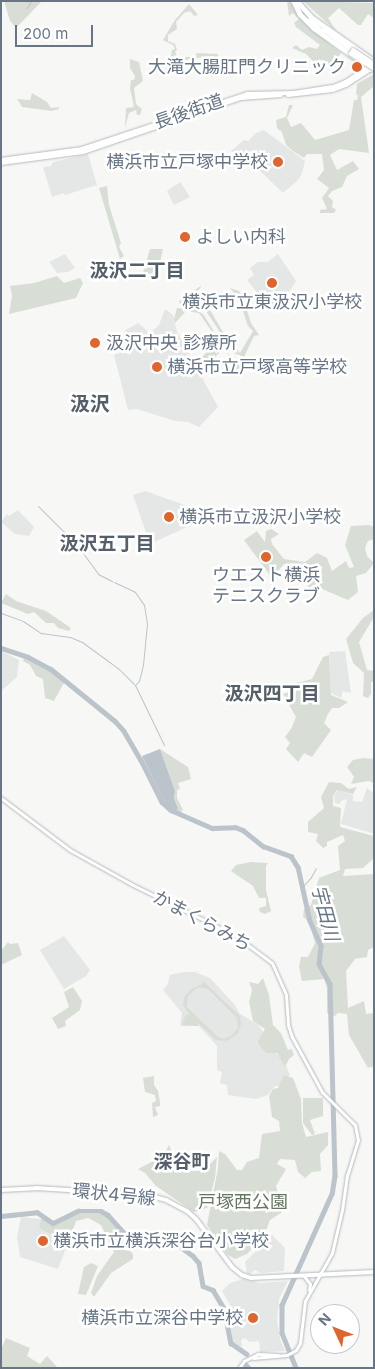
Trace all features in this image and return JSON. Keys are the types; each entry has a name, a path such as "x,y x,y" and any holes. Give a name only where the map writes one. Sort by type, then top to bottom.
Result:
{"highway":[{"path":"294,1 324,33 372,66"},
{"path":"294,1 300,14 314,28 362,64 372,66"},
{"path":"297,1 328,33 352,52"},
{"path":"311,17 369,57 372,66"},
{"path":"362,72 362,64 369,57"}],"main road":[{"name":"長後街道","path":"1,162 82,149 240,95 259,92 294,93 333,87 372,66"},
{"name":"長後街道","path":"1,162 83,152 249,96 300,95 333,90 372,66"},
{"name":"かまくらみち","path":"1,798 70,850 133,885 236,936 272,963 286,995 288,1026 292,1037 322,1092 355,1125 358,1140 347,1175 342,1210 332,1253 309,1291"},
{"name":"環状4号線","path":"1,1190 36,1188 75,1190 155,1197 166,1200 187,1211 196,1219 230,1264 242,1275 260,1279 374,1272"},
{"path":"239,1368 244,1361 253,1358 290,1354 301,1340 303,1308 310,1284 304,1276"}],"shaded area":[{"name":"横浜市立戸塚中学校","path":"264,130 305,161 302,174 283,193 250,161 246,165 231,151 244,140 248,141 256,133"},
{"path":"88,154 97,185 52,197 43,167 51,166 53,162"},
{"path":"180,182 190,197 174,205 167,191"},
{"path":"65,254 75,268 68,272 57,273 49,262"},
{"name":"横浜市立東汲沢小学校","path":"278,254 296,281 286,297 271,310 247,280 254,275 250,268 258,262 268,262"},
{"name":"横浜市立戸塚高等学校","path":"165,309 173,315 177,332 218,407 199,427 188,422 175,421 137,409 128,410 114,355 139,346 135,338 123,344 121,339 127,336 124,331 138,323 150,333 159,325"},
{"name":"横浜市立汲沢小学校","path":"145,491 193,508 198,522 150,544 133,495"},
{"path":"18,510 34,527 29,536 15,534 1,522 7,514 9,516"},
{"path":"1,651 19,660 17,677 1,691"},
{"path":"345,651 351,693 343,691 341,698 331,693 329,652"},
{"path":"160,749 175,791 174,798 178,808 176,811 167,805 163,799 142,756"},
{"path":"367,788 374,793 374,833 341,824 347,799 341,801 340,804 335,803 334,796 338,790 353,795 353,801 362,802"},
{"path":"64,936 90,970 86,976 64,989 40,950"},
{"path":"195,972 210,978 235,1005 239,1013 258,1025 264,1033 256,1042 259,1045 263,1043 284,1060 290,1075 286,1078 287,1087 275,1086 268,1095 256,1099 228,1095 227,1085 220,1083 222,1072 217,1070 217,1046 199,1026 180,1026 182,1013 163,990 168,984 170,975"},
{"name":"横浜市立横浜深谷台小学校","path":"21,1217 41,1219 39,1228 56,1237 71,1235 58,1269 20,1257 17,1237"},
{"path":"272,1235 285,1248 284,1271 261,1273 255,1270 250,1274 247,1273 245,1262"},
{"name":"横浜市立深谷中学校","path":"243,1279 260,1283 288,1281 279,1299 277,1320 280,1339 285,1351 260,1352 259,1341 249,1342 245,1338 241,1340 242,1346 236,1347 233,1345 226,1311 232,1308 222,1291 230,1283"}],"green space":[{"path":"4,1 42,1 16,28 10,21"},
{"path":"287,1 290,1 298,16 341,53 337,60 328,66 316,64 306,54 292,48 296,45 302,50 309,47 317,49 320,45 296,27 294,23 299,19 293,13 289,16"},
{"path":"303,1 374,3 374,18 368,14 361,25 358,25 339,8 328,18 337,32"},
{"path":"189,4 198,15 194,16 190,11 184,13 176,22 177,29 168,35 168,41 175,44 177,50 175,52 178,58 195,56 197,53 218,54 218,60 223,64 213,78 207,73 218,66 213,56 189,59 179,63 171,56 172,50 175,49 173,45 163,40 175,20"},
{"path":"130,59 139,62 143,81 134,88 136,104 142,109 140,115 137,115 136,110 129,113 125,128 126,108 134,107 130,88 131,80 134,80 135,76 130,68"},
{"path":"374,74 374,86 361,97 369,153 339,149 330,155 337,170 353,161 359,169 347,176 342,187 332,191 328,196 333,201 332,207 336,210 334,213 320,213 320,210 327,209 322,198 329,188 317,179 324,170 322,154 307,154 304,158 293,151 286,145 282,132 277,128 276,120 286,117 289,105 293,105 287,118 291,127 301,123 315,140 349,130 354,100 357,100 358,96 356,94 357,84"},
{"path":"32,93 47,102 51,108 59,107 59,109 52,111 22,107 17,99 30,100"},
{"path":"107,186 109,205 121,243 119,247 124,256 120,259 99,188"},
{"path":"150,249 163,249 158,272 154,271 150,275 143,273"},
{"path":"57,276 64,283 80,278 83,283 76,298 9,314 12,296 10,286 34,283"},
{"path":"202,285 193,299 210,310 226,337 240,353 253,331 248,326 238,297 230,288 239,291 251,323 259,335 254,336 244,357 234,353 204,308 180,304 179,301"},
{"path":"177,308 195,309 203,314 229,355 241,367 235,371 233,362 199,313 186,311 175,323 174,319"},
{"path":"217,342 222,350 203,369 198,361"},
{"path":"369,525 374,527 374,539 368,541 365,548 367,556 374,563 366,573 356,576 358,592 348,600 315,586 309,588 301,574 296,571 293,572 284,564 272,578 244,540 257,531 265,542 266,531 271,529 279,534 271,539 272,544 284,559 305,562 317,553 327,558 332,571 346,561 349,568 354,567 345,545 351,526"},
{"path":"6,594 16,601 46,611 71,628 69,631 58,628 54,623 46,623 34,612 28,614 1,603"},
{"path":"374,610 374,617 359,642 367,670 374,671 374,681 371,682 371,694 368,698 363,696 364,673 353,663 346,639 363,618"},
{"path":"329,655 331,695 348,702 339,708 332,708 324,723 331,730 312,757 304,753 298,762 286,749 290,743 285,737 296,717 283,694 289,692 292,684 312,679 323,657"},
{"path":"24,658 32,659 65,681 54,701 45,698 43,679 36,676 30,665 23,661"},
{"path":"160,749 188,767 191,779 178,783 180,789 177,790 177,798 183,810 180,813 176,811 178,807 174,798 175,791"},
{"path":"374,759 374,783 368,781 351,784 354,777 347,767 353,760"},
{"path":"329,782 341,783 349,789 357,787 353,794 337,790 333,796 333,806 341,808 340,827 374,836 374,858 363,868 345,869 343,876 374,874 374,947 368,950 367,957 355,959 346,971 348,1008 364,1001 366,1014 374,1013 374,1066 368,1068 349,1035 347,1014 338,1013 335,1016 327,1013 327,988 324,979 302,981 299,967 301,957 308,957 315,943 309,922 303,917 304,909 311,905 319,878 340,870 338,846 345,841 343,835 327,842 327,846 323,848 316,841 318,834 308,832 308,822 324,808 321,797"},
{"path":"251,862 268,863 266,866 266,890 271,911 265,914 260,912 259,908 266,906 266,898 259,898 253,886 231,871 236,865"},
{"path":"8,942 10,944 18,943 22,955 1,965 1,951"},
{"path":"263,978 269,995 273,1025 281,1033 288,1050 292,1049 294,1055 289,1059 285,1067 277,1053 266,1053 257,1042 265,1029 253,1021 249,1002 252,990 249,982 258,984"},
{"path":"203,981 240,1016 241,1024 238,1033 230,1039 225,1041 216,1040 198,1023 198,1026 182,1025 185,1016 189,1014 183,1005 184,997 191,989 202,984","holes":["198,987 208,989 237,1018 238,1028 231,1036 224,1039 218,1037 187,1007 188,996"]},
{"path":"73,987 82,1001 80,1010 65,1021 66,1026 58,1029 52,1018 69,1007 64,992"},
{"name":"戸塚西公園","path":"284,1075 293,1078 301,1099 302,1123 306,1137 328,1132 328,1145 320,1154 321,1171 312,1172 305,1178 298,1172 295,1160 280,1159 277,1164 286,1169 276,1186 280,1199 288,1201 281,1213 270,1220 264,1236 247,1254 235,1259 228,1255 207,1225 218,1168 219,1151 225,1154 237,1170 242,1170 247,1162 259,1158 262,1134 280,1131 279,1121 272,1117 269,1096 273,1089 278,1088"},
{"path":"154,1076 154,1085 158,1091 160,1106 155,1107 158,1115 153,1117 152,1103 156,1101 155,1095 145,1092 143,1078"},
{"path":"303,1098 323,1098 323,1116 310,1120 315,1134 312,1135 303,1123"},
{"path":"169,1145 174,1157 172,1159 173,1171 203,1171 217,1157 215,1178 207,1208 194,1212 156,1186 145,1173 138,1169 163,1156"},
{"path":"78,1211 101,1212 108,1216 123,1233 123,1243 133,1254 133,1259 111,1273 94,1297 91,1293 97,1276 114,1252 101,1225 88,1218 76,1221 71,1235 56,1237 39,1228 41,1219 45,1217 53,1223"},
{"path":"91,1263 98,1266 86,1295 78,1294 84,1267"},
{"path":"6,1338 30,1348 27,1356 40,1364 47,1356 58,1368 1,1368 1,1349"}],"waterway":[{"path":"27,8 31,1"},
{"path":"38,506 65,533"},
{"path":"66,534 75,542 98,574 112,581"},
{"path":"114,582 135,592 144,605 147,624 143,665 139,681 135,685 164,745"},
{"path":"1,613 23,621 41,633 70,637 82,642 119,669 134,684"},
{"name":"宇田川","path":"1,648 28,657 51,669 115,721 124,731 141,760 162,802 171,810 212,828 235,827 243,830 263,846 291,856 298,867 310,921 321,946 319,964 330,984 335,1176 332,1194 282,1305 282,1333 296,1368"},
{"path":"303,886 316,868"},
{"path":"1,1216 37,1212 53,1223 78,1211 101,1211 108,1215 124,1233 132,1238 167,1237 193,1256 199,1263 203,1286 213,1290 224,1308 231,1343 247,1354"},
{"path":"245,1364 249,1368"}],"place":[{"name":"大滝大腸肛門クリニック","path":"357,67"},
{"name":"横浜市立戸塚中学校","path":"278,162"},
{"name":"よしい内科","path":"185,237"},
{"name":"横浜市立東汲沢小学校","path":"272,283"},
{"name":"汲沢中央 診療所","path":"95,343"},
{"name":"横浜市立戸塚高等学校","path":"157,367"},
{"name":"横浜市立汲沢小学校","path":"169,517"},
{"name":"ウエスト横浜 テニスクラブ","path":"266,557"},
{"name":"横浜市立横浜深谷台小学校","path":"43,1241"},
{"name":"横浜市立深谷中学校","path":"253,1318"}],"district":[{"name":"汲沢二丁目","path":"137,271"},
{"name":"汲沢","path":"90,404"},
{"name":"汲沢五丁目","path":"107,544"},
{"name":"汲沢四丁目","path":"272,694"},
{"name":"深谷町","path":"182,1162"}]}
